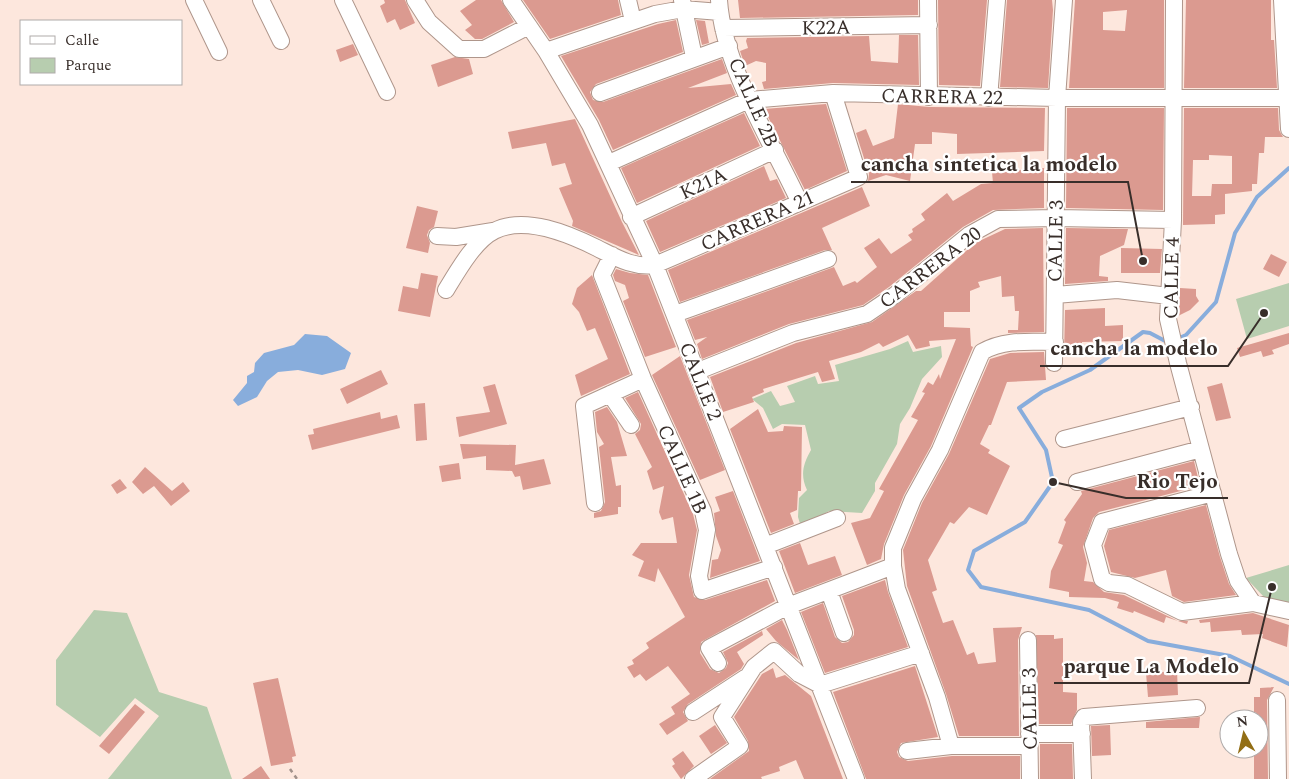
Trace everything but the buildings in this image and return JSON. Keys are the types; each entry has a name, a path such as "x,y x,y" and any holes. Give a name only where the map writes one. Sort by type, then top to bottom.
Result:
{"street":[{"path":"194,0 219,52"},
{"path":"261,0 281,41"},
{"path":"343,0 387,92"},
{"path":"415,0 429,22 459,49 484,49 529,26"},
{"name":"CALLE 2","path":"511,0 546,51 590,125 609,163 631,217 655,265 856,779"},
{"path":"628,0 634,21"},
{"path":"928,0 929,97"},
{"path":"989,98 997,0"},
{"name":"CALLE 3","path":"1054,363 1056,98 1064,0"},
{"name":"CALLE 4","path":"1174,0 1172,220 1168,319 1212,492 1238,581 1253,603"},
{"path":"1282,0 1289,98 1289,129"},
{"path":"683,4 694,58"},
{"name":"K22A","path":"546,51 683,4 721,13 929,25"},
{"name":"CALLE 2B","path":"721,13 729,46 749,100 799,201"},
{"path":"600,93 729,46"},
{"name":"CARRERA 22","path":"609,163 749,100 832,94 989,98 1289,98"},
{"name":"CARRERA 21","path":"655,265 859,176 832,94"},
{"name":"K21A","path":"631,217 775,150"},
{"name":"CARRERA 20","path":"698,371 793,333 867,314 895,295 969,235 998,219 1172,220"},
{"path":"437,236 456,237 515,226 535,227 580,240 640,267 655,265"},
{"path":"446,290 471,252 493,231"},
{"path":"595,503 584,406 643,379 602,275 612,255"},
{"path":"675,314 828,259"},
{"path":"1055,295 1117,290 1169,296"},
{"path":"951,746 937,697 897,589 893,566 893,548 901,525 921,482 940,450 982,352 992,346 1006,342 1055,342"},
{"name":"CALLE 1B","path":"643,379 703,512 707,530 699,576 702,591 774,567"},
{"path":"610,394 632,425"},
{"path":"1064,439 1191,407"},
{"path":"1077,482 1202,449"},
{"path":"1212,492 1102,522 1093,545 1102,579 1109,584 1127,585 1182,612 1253,603 1289,611"},
{"path":"765,546 837,518"},
{"path":"718,663 709,648 788,606 893,566"},
{"path":"829,591 844,633"},
{"name":"CALLE 3","path":"1028,640 1030,779"},
{"path":"693,779 740,746 722,717 754,667 774,651 798,674 820,685 921,653"},
{"path":"693,712 735,683 750,676"},
{"path":"1277,700 1278,779"},
{"path":"1083,779 1082,719 1087,716 1197,708"},
{"path":"907,751 1082,734"}],"path":[{"path":"290,769 297,779"}],"green space":[{"path":"1289,283 1289,326 1247,339 1236,299"},
{"path":"908,341 913,352 941,346 942,357 922,379 910,408 900,424 897,444 875,483 875,491 862,513 829,511 801,527 798,517 799,498 807,490 803,470 811,450 805,425 782,424 773,429 763,408 752,399 771,391 780,406 795,402 787,386 815,376 818,384 839,381 835,365 890,349"},
{"path":"1289,565 1289,604 1264,597 1246,578"},
{"path":"94,610 127,613 159,692 207,707 232,779 108,779 159,716 135,698 100,737 56,705 56,660"}],"water":[{"path":"305,334 327,336 351,353 345,369 322,375 298,370 278,372 267,381 257,397 238,406 233,400 247,383 247,376 254,372 255,363 264,353 294,345"}],"waterway":[{"path":"1177,339 1186,335 1216,302 1235,233 1257,197 1289,168"},
{"path":"1169,343 1150,333 1143,332 1090,370 1042,392 1019,408 1046,450 1053,482 1025,522 974,551 968,570 981,587 1089,610 1148,641 1230,656 1289,684"}],"place":[{"name":"cancha sintetica la modelo","path":"1143,261"},
{"name":"cancha la modelo","path":"1264,313"},
{"name":"Rio Tejo","path":"1053,482"},
{"name":"parque La Modelo","path":"1272,587"}]}
